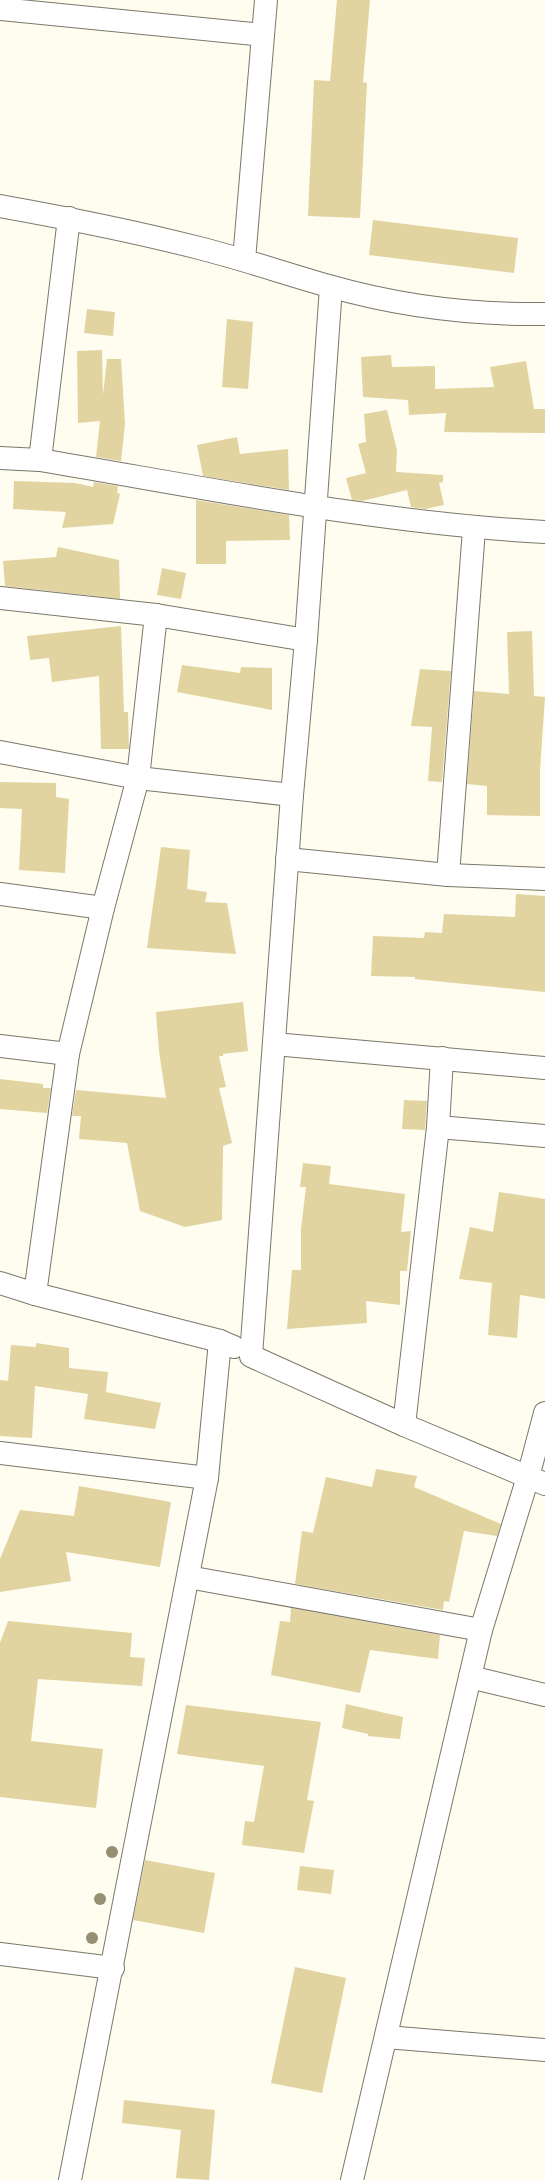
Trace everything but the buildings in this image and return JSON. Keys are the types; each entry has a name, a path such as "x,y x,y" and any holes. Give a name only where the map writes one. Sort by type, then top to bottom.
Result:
{"street":[{"path":"244,260 266,0"},
{"path":"0,8 263,35"},
{"path":"0,206 69,218 199,248 244,260 331,287 445,309 501,315 545,314"},
{"path":"40,460 69,218"},
{"path":"251,1356 287,859 306,640 314,505 331,287"},
{"path":"0,458 40,460 314,505 474,528 545,532"},
{"path":"448,875 474,528"},
{"path":"0,598 156,616 306,640"},
{"path":"35,1294 68,1054 103,908 138,778 156,616"},
{"path":"0,752 138,778 292,795"},
{"path":"287,859 448,875 545,879"},
{"path":"0,894 103,908"},
{"path":"274,1044 545,1068"},
{"path":"0,1046 68,1054"},
{"path":"404,1424 438,1127 442,1058"},
{"path":"438,1127 545,1136"},
{"path":"0,1283 35,1294 220,1341 404,1424 537,1480"},
{"path":"70,2180 113,1968 207,1478 220,1341"},
{"path":"352,2180 481,1630 537,1480 545,1413"},
{"path":"0,1453 207,1478"},
{"path":"188,1577 481,1630"},
{"path":"470,1677 545,1695"},
{"path":"0,1954 113,1968"},
{"path":"386,2036 545,2050"}]}
